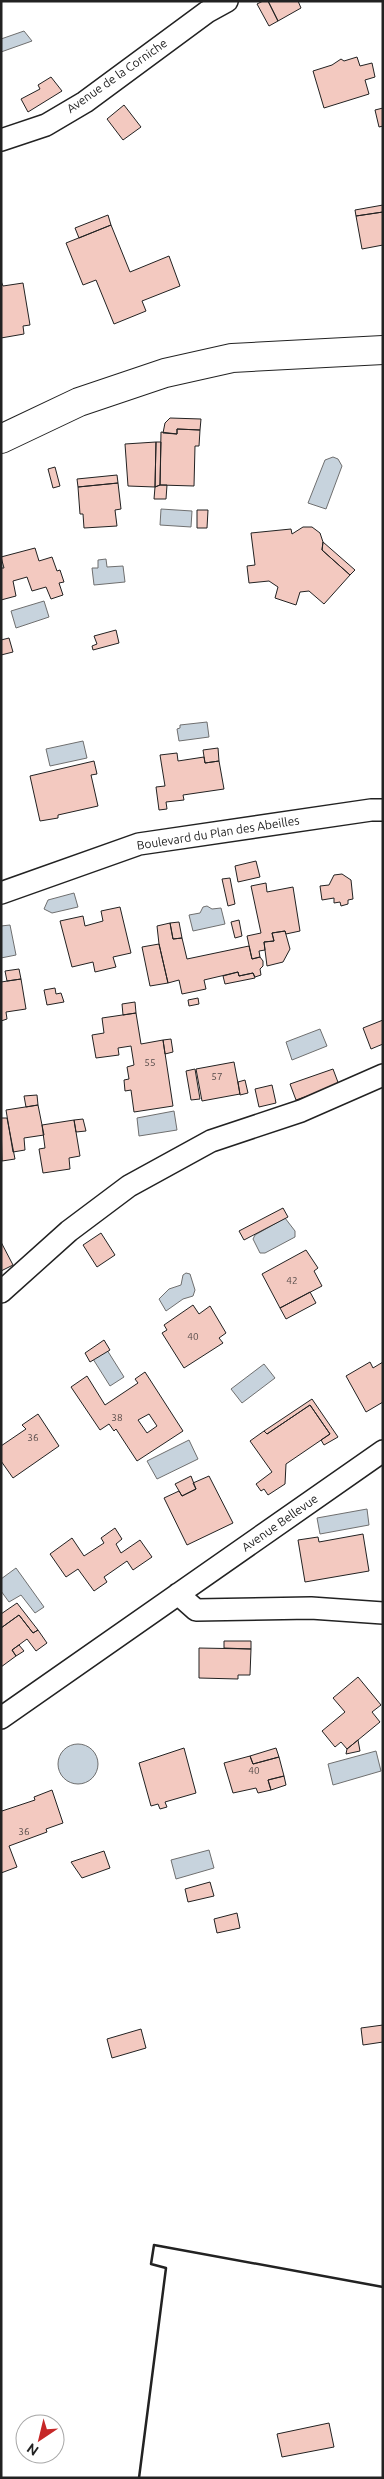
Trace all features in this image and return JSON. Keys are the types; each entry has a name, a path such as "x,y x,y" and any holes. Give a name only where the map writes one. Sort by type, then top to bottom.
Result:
{"street":[{"name":"Avenue de la Corniche","path":"1,140 46,125 85,102 207,12 227,1"},
{"path":"1,439 79,402 165,373 232,358 383,350"},
{"name":"Boulevard du Plan des Abeilles","path":"1,893 139,844 371,810 383,810"},
{"path":"1,1292 69,1231 129,1186 211,1141 301,1111 383,1075"},
{"name":"Avenue Bellevue","path":"1,1718 383,1451"},
{"path":"178,1594 196,1610 312,1608 383,1613"}],"shaded area":[{"path":"24,31 32,41 1,52 1,39"},
{"path":"333,457 338,459 342,466 326,509 308,503 325,460"},
{"path":"161,509 192,511 191,527 160,525"},
{"path":"106,559 107,567 123,566 125,582 94,585 92,568 98,568 98,560"},
{"path":"44,601 49,617 16,628 11,611"},
{"path":"207,722 209,737 179,741 177,729 180,728 180,725"},
{"path":"83,741 87,758 50,766 46,749"},
{"path":"74,893 78,907 52,913 44,909 48,900"},
{"path":"207,906 212,909 221,908 225,924 193,931 189,915 200,913 203,907"},
{"path":"10,925 16,955 1,958 1,926"},
{"path":"320,1029 327,1046 292,1060 286,1042"},
{"path":"174,1111 177,1130 139,1136 137,1118"},
{"path":"285,1218 295,1231 295,1237 265,1253 260,1253 253,1239 255,1235"},
{"path":"186,1273 190,1274 195,1290 193,1296 183,1299 166,1311 159,1299 169,1289 181,1285 183,1275"},
{"path":"107,1350 124,1377 110,1386 93,1359"},
{"path":"264,1364 275,1378 242,1403 231,1389"},
{"path":"189,1440 198,1459 157,1479 147,1461"},
{"path":"367,1509 369,1525 320,1534 317,1518"},
{"path":"16,1568 44,1607 35,1613 21,1595 9,1602 1,1591 1,1579"},
{"path":"82,1744 89,1747 95,1753 98,1764 97,1772 89,1781 82,1784 74,1784 67,1781 59,1772 58,1760 61,1753 70,1745"},
{"path":"376,1751 381,1771 333,1785 328,1764"},
{"path":"209,1850 214,1868 176,1879 171,1860"}],"building":[{"path":"268,1 278,21 269,26 257,4"},
{"path":"268,1 298,1 301,8 278,21"},
{"path":"357,57 360,66 372,63 375,77 365,80 369,94 324,108 313,71 332,65 341,59 344,61"},
{"path":"51,77 62,91 28,112 21,99 40,89 38,85"},
{"path":"124,105 141,127 123,140 107,119"},
{"path":"383,108 383,126 379,127 375,110"},
{"path":"383,205 383,212 356,216 355,210"},
{"path":"383,212 383,245 362,249 356,216"},
{"path":"108,215 111,225 79,238 75,228"},
{"path":"111,225 130,272 169,256 180,286 142,301 146,311 114,324 96,280 83,285 66,243"},
{"path":"1,281 3,286 23,283 30,325 23,326 24,334 1,338"},
{"path":"170,418 201,419 200,430 177,429 177,434 163,433 165,423"},
{"path":"177,429 200,430 199,446 195,446 194,486 160,485 161,432 177,434"},
{"path":"156,442 161,442 160,485 155,487"},
{"path":"156,442 155,487 128,486 125,444"},
{"path":"55,467 60,486 53,488 48,469"},
{"path":"117,475 118,483 78,487 77,479"},
{"path":"118,483 121,509 115,510 117,526 84,528 83,514 80,514 78,487"},
{"path":"167,485 166,499 154,499 155,487"},
{"path":"197,510 208,510 207,528 197,528"},
{"path":"303,527 312,527 320,533 323,542 322,550 350,575 324,604 309,591 300,592 296,605 275,598 278,587 269,581 249,583 247,566 255,565 251,533 291,529 292,534"},
{"path":"323,542 355,570 350,575 322,550"},
{"path":"35,548 39,561 52,557 57,571 60,570 64,582 59,583 63,595 51,599 46,587 32,591 27,577 13,581 16,596 1,600 1,568 4,568 1,557"},
{"path":"116,630 119,643 93,650 92,646 97,644 94,636"},
{"path":"9,638 13,652 1,655 1,640"},
{"path":"218,748 219,761 205,763 203,750"},
{"path":"177,753 178,761 204,757 205,763 219,761 224,789 183,795 184,800 166,802 167,809 159,810 156,787 165,786 160,755"},
{"path":"94,761 97,774 91,775 98,806 58,815 58,818 40,821 30,776"},
{"path":"256,861 260,877 238,882 235,866"},
{"path":"342,874 351,880 353,899 348,900 348,904 341,906 340,902 334,903 334,898 322,900 320,886 329,885 334,875"},
{"path":"230,878 235,904 228,906 222,879"},
{"path":"266,883 267,892 293,887 300,931 286,934 285,931 272,933 274,941 264,942 265,950 259,951 260,957 252,959 247,936 261,933 251,886"},
{"path":"120,907 131,953 113,957 116,967 95,972 93,962 72,967 60,921 83,916 85,926 103,921 101,911"},
{"path":"239,920 242,936 235,938 231,922"},
{"path":"179,922 182,938 173,939 170,923"},
{"path":"170,923 173,939 182,938 187,959 249,946 252,959 260,957 263,961 263,966 260,969 261,975 255,977 253,973 239,976 238,972 204,980 206,989 182,994 179,980 168,983 159,944 157,926"},
{"path":"285,931 290,949 283,962 267,966 264,942 274,941 272,933"},
{"path":"159,944 168,983 150,986 142,947"},
{"path":"19,969 21,979 7,981 5,971"},
{"path":"238,972 239,976 253,973 255,978 225,984 223,976"},
{"path":"21,979 26,1009 6,1012 7,1019 1,1021 1,982"},
{"path":"55,988 56,994 61,993 64,1002 47,1005 44,990"},
{"path":"198,998 199,1004 189,1006 188,1000"},
{"path":"135,1002 136,1013 123,1015 122,1004"},
{"path":"136,1013 141,1044 163,1040 173,1106 134,1112 131,1090 125,1091 124,1080 129,1079 127,1067 134,1065 131,1046 118,1048 119,1055 96,1058 92,1035 104,1033 102,1018"},
{"path":"383,1020 383,1044 371,1049 363,1028"},
{"path":"171,1039 173,1052 165,1054 163,1040"},
{"path":"234,1062 240,1094 202,1101 196,1069"},
{"path":"195,1069 200,1099 191,1100 186,1071"},
{"path":"333,1069 339,1085 296,1100 290,1084"},
{"path":"245,1080 248,1093 240,1095 238,1082"},
{"path":"272,1085 276,1103 259,1107 255,1089"},
{"path":"37,1095 38,1105 26,1107 24,1096"},
{"path":"38,1105 44,1135 24,1138 25,1150 13,1152 6,1110"},
{"path":"1,1118 7,1118 15,1159 2,1161"},
{"path":"83,1119 86,1131 76,1132 74,1120"},
{"path":"74,1120 80,1156 69,1158 70,1169 43,1173 39,1149 45,1148 42,1125"},
{"path":"283,1208 288,1217 244,1240 239,1231"},
{"path":"101,1233 115,1255 97,1267 83,1245"},
{"path":"1,1242 13,1265 1,1271"},
{"path":"306,1250 318,1268 314,1271 322,1286 280,1308 262,1274"},
{"path":"310,1292 316,1303 286,1319 280,1308"},
{"path":"193,1305 199,1314 210,1306 226,1333 219,1338 223,1343 184,1368 162,1333 167,1330 164,1325"},
{"path":"104,1340 110,1350 90,1362 85,1353"},
{"path":"370,1362 373,1368 383,1362 383,1402 366,1412 346,1376"},
{"path":"145,1372 183,1431 137,1461 116,1429 114,1431 109,1424 100,1430 71,1387 87,1376 105,1405 138,1383 135,1379","holes":["149,1414 157,1426 147,1433 138,1420"]},
{"path":"312,1399 338,1437 324,1445 321,1440 330,1434 310,1405 267,1434 264,1431"},
{"path":"310,1405 330,1434 286,1464 285,1484 268,1495 264,1489 261,1491 256,1484 272,1472 250,1441 264,1431 267,1434"},
{"path":"38,1414 59,1446 13,1478 1,1461 1,1446 26,1429 22,1425"},
{"path":"191,1476 196,1489 182,1496 175,1484"},
{"path":"209,1476 233,1523 187,1545 164,1498 179,1491 182,1496 196,1489 193,1483"},
{"path":"115,1528 122,1539 116,1544 121,1553 140,1540 152,1557 133,1570 127,1561 104,1577 107,1582 94,1591 78,1569 66,1577 50,1554 72,1538 84,1556 104,1543 101,1538"},
{"path":"363,1534 369,1571 305,1582 298,1540 318,1537 319,1542"},
{"path":"17,1603 38,1630 33,1633 19,1615 1,1628 1,1614"},
{"path":"19,1615 33,1633 38,1630 47,1643 36,1651 27,1639 12,1650 16,1656 1,1667 1,1628"},
{"path":"224,1641 251,1641 251,1649 224,1648"},
{"path":"19,1645 24,1651 16,1656 12,1650"},
{"path":"199,1648 251,1649 250,1675 238,1675 238,1679 199,1678"},
{"path":"358,1677 381,1705 372,1712 380,1722 347,1749 341,1742 335,1747 322,1731 345,1712 333,1698"},
{"path":"358,1740 360,1751 346,1754 347,1749"},
{"path":"184,1748 196,1793 165,1802 167,1807 160,1809 158,1804 151,1806 139,1763"},
{"path":"276,1748 279,1757 253,1764 250,1756"},
{"path":"250,1756 253,1764 279,1757 284,1776 268,1780 271,1790 258,1793 256,1788 233,1793 224,1763"},
{"path":"284,1776 286,1785 271,1790 268,1780"},
{"path":"52,1790 63,1823 46,1829 47,1832 9,1846 17,1867 1,1873 1,1809 2,1811 35,1800 34,1797"},
{"path":"104,1851 110,1868 82,1878 71,1862"},
{"path":"210,1882 214,1896 188,1902 185,1889"},
{"path":"237,1913 240,1928 217,1933 214,1919"},
{"path":"383,2025 383,2042 363,2045 361,2028"},
{"path":"141,2029 146,2048 112,2058 107,2039"},
{"path":"329,2423 334,2447 282,2457 277,2434"}],"wall":[{"path":"139,2478 166,2268 151,2264 154,2245 383,2287"}]}
